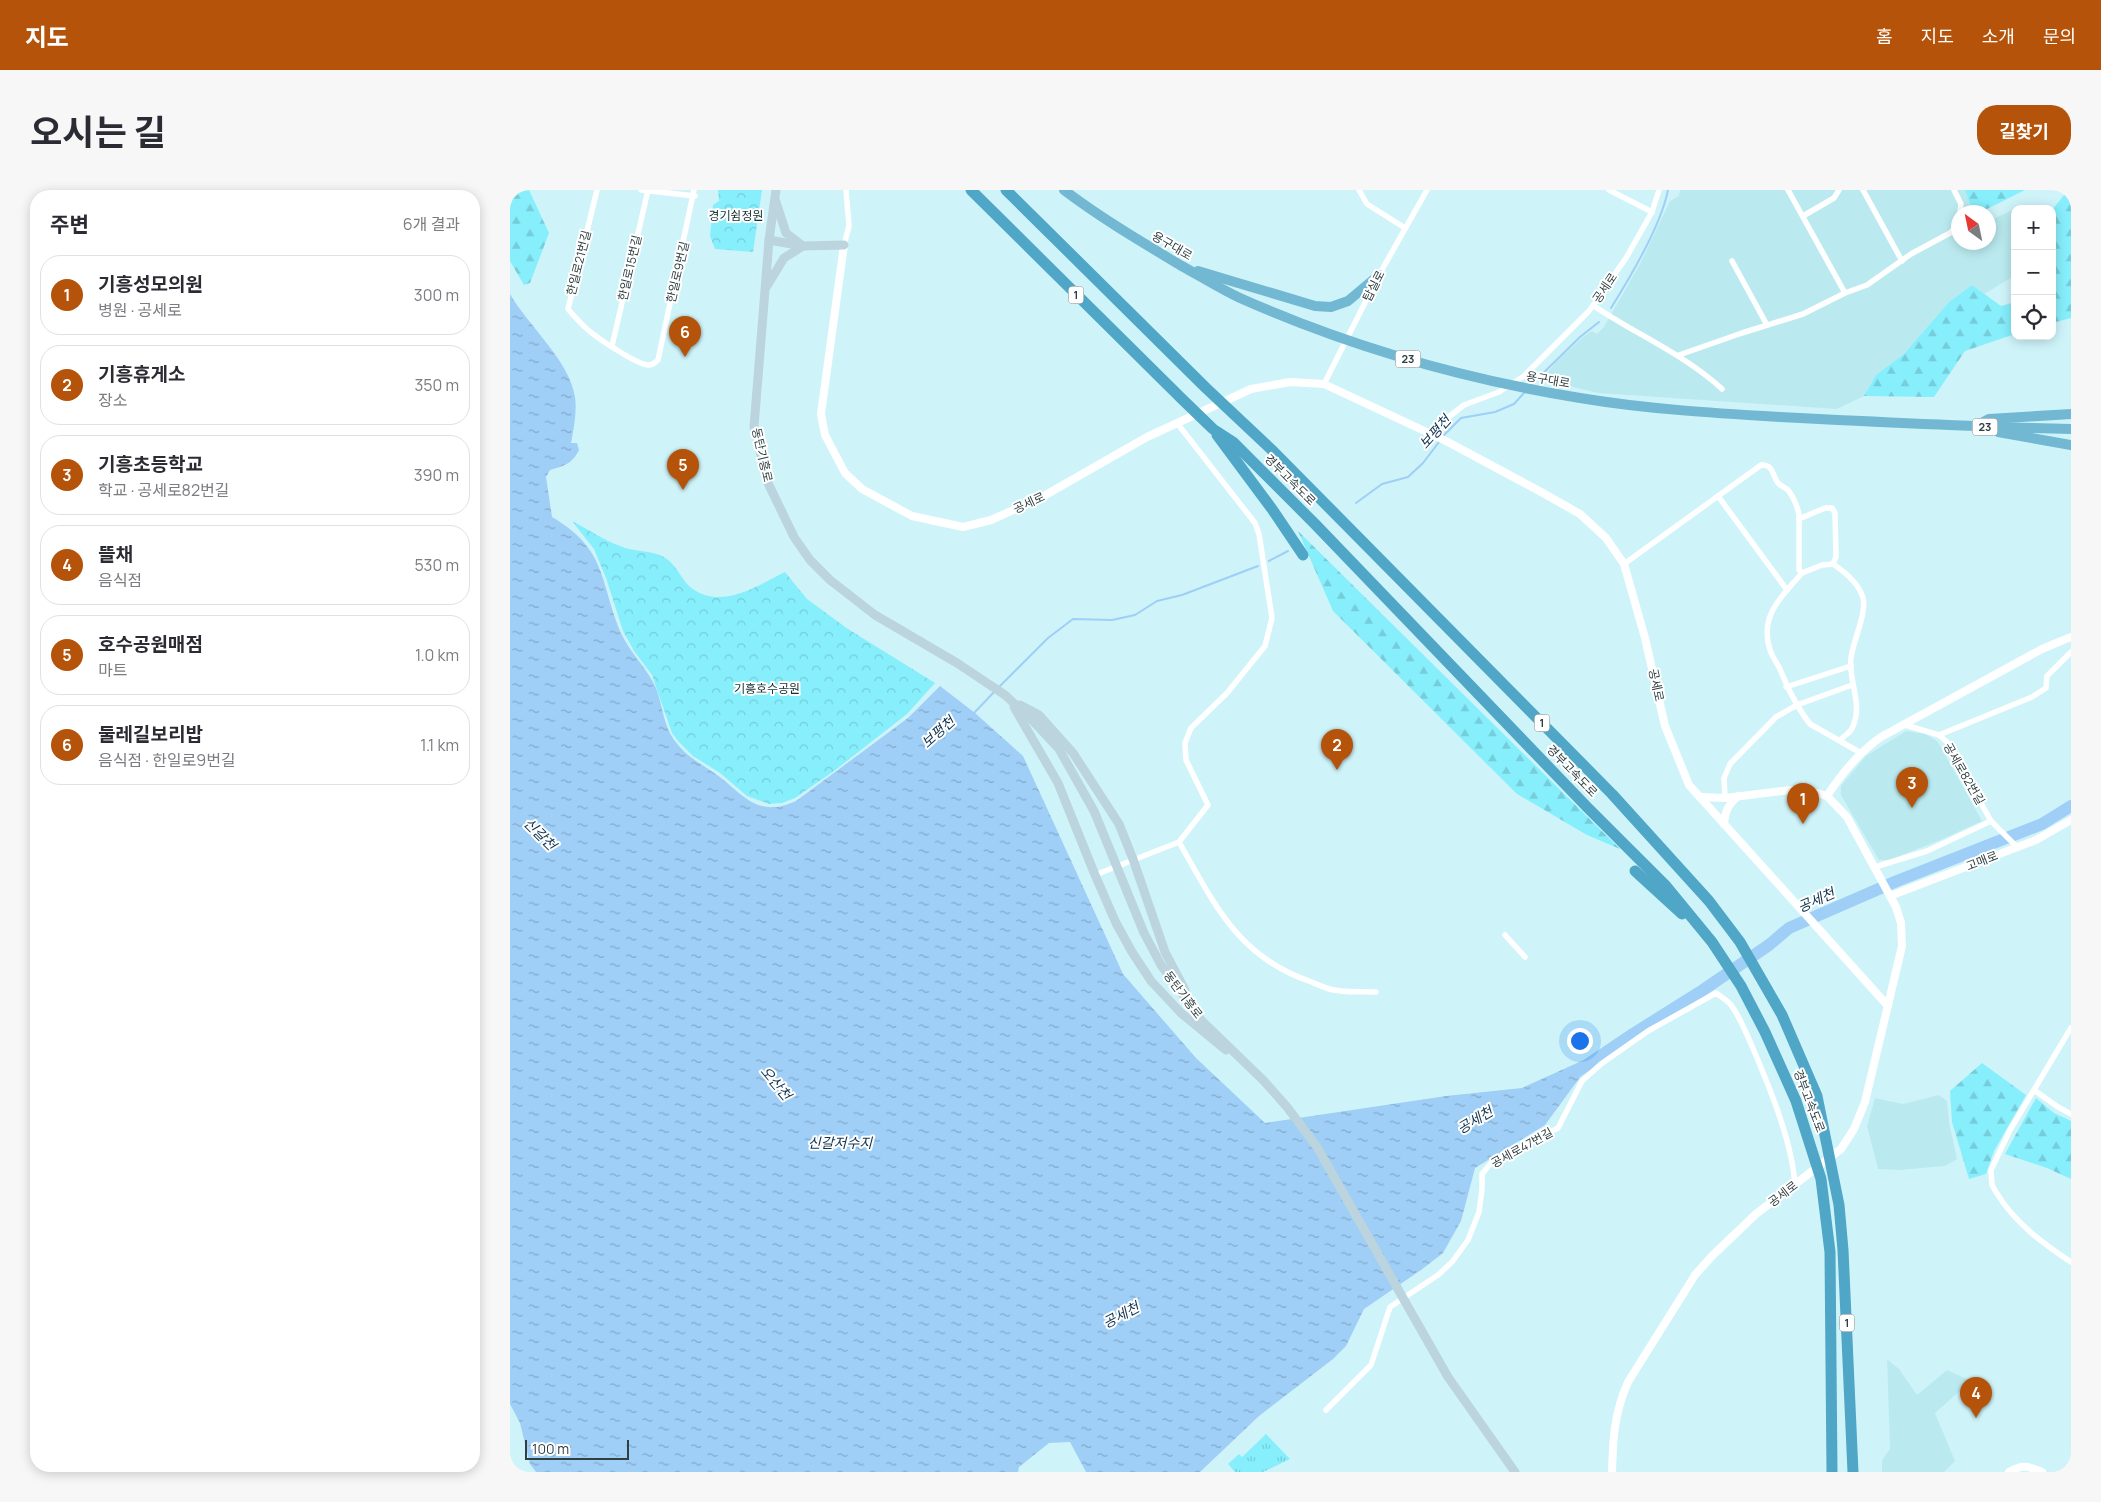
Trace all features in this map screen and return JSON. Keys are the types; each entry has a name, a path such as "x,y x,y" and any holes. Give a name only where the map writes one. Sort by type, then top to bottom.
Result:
{"highway":[{"name":"경부고속도로","path":"971,190 1182,399 1209,425 1233,442 1315,524 1587,807 1666,886 1712,942 1741,986 1765,1032 1796,1101 1821,1179 1830,1252 1832,1472"},
{"name":"경부고속도로","path":"1006,190 1206,388 1280,458 1612,794 1708,901 1740,942 1782,1015 1817,1096 1839,1205 1844,1250 1853,1472"},
{"name":"용구대로","path":"1064,190 1096,214 1240,298 1318,329 1427,365 1490,381 1582,398 1677,411 1975,427 2071,429"},
{"path":"1183,266 1290,299 1331,308 1348,301 1379,275"},
{"path":"1975,427 1989,420 2071,414"},
{"path":"1209,425 1292,539 1300,556"},
{"path":"1975,427 2071,445"},
{"path":"1635,871 1712,942"}],"main road":[{"path":"775,194 786,233 803,246"},
{"name":"동탄기흥로","path":"775,194 769,240 754,427 768,483 794,538 810,560 830,580 875,615 958,663 1008,697 1059,749 1094,811 1144,934 1161,965 1202,1021 1247,1062 1297,1120 1330,1167 1431,1348 1498,1450 1515,1472"},
{"path":"769,240 803,246 844,245"},
{"path":"765,291 784,258 803,246"},
{"path":"1008,697 1040,715 1074,753 1118,824 1133,859 1165,952 1202,1021"},
{"path":"1008,697 1058,783 1116,923 1132,952 1151,981 1181,1014 1222,1048 1247,1062"}],"street":[{"name":"한일로21번길","path":"597,190 568,309 587,329 612,346"},
{"path":"641,190 695,193"},
{"path":"844,245 849,226 846,190"},
{"path":"1359,190 1367,204 1405,228"},
{"name":"탑실로","path":"1324,384 1379,275 1428,190"},
{"path":"1609,190 1652,212"},
{"name":"공세로","path":"1430,434 1464,405 1499,392 1524,376 1594,306 1626,258 1652,212 1659,190"},
{"path":"1788,190 1845,293"},
{"path":"1803,216 1834,198 1839,190"},
{"path":"1863,190 1902,261"},
{"path":"1954,190 1961,205"},
{"name":"한일로15번길","path":"612,346 648,191"},
{"name":"한일로9번길","path":"612,346 630,358 647,365 654,364 658,360 695,193"},
{"path":"1679,355 1803,314 1845,293 1867,286 1902,261 1951,232"},
{"name":"공세로","path":"844,245 821,414 825,435 845,473 862,489 912,516 963,527 991,520 1042,497 1147,437 1177,423 1251,389 1290,382 1324,384 1446,442 1580,514 1606,538 1624,564 1645,638 1665,726 1689,785 1888,1006"},
{"path":"1732,261 1767,325"},
{"path":"1594,306 1679,355 1705,373 1722,389"},
{"path":"1095,875 1179,842 1208,805 1186,760 1185,743 1191,728 1227,693 1265,646 1272,618 1259,534 1255,522 1177,423"},
{"path":"1624,564 1765,464 1775,474 1778,483 1788,490 1800,514 1799,570 1802,573"},
{"path":"1718,496 1787,590"},
{"path":"1800,519 1825,508 1832,508 1835,520 1836,557 1833,564"},
{"path":"1840,740 1853,727 1857,709 1852,685 1850,659 1864,608 1860,589 1846,573 1833,564 1822,565 1802,573 1772,610 1766,631 1771,653 1786,687 1810,724 1862,753"},
{"path":"1827,796 1849,766 1881,737 2042,649 2071,637"},
{"name":"공세로82번길","path":"2017,847 1991,821 1947,742 1939,735 2032,697 2046,688 2047,676 2071,652"},
{"path":"1786,687 1851,666"},
{"path":"1725,798 1724,778 1730,764 1776,717 1797,705 1852,685"},
{"path":"1905,725 1939,735"},
{"path":"1700,797 1725,798 1807,790 1827,796 1847,817 1877,870 1927,851 1991,821"},
{"path":"1724,824 1725,813 1729,804 1739,796"},
{"name":"고매로","path":"1890,896 2036,840 2071,820"},
{"path":"1179,842 1210,896 1235,932 1268,963 1287,974 1334,990 1376,992"},
{"name":"공세로","path":"1612,1472 1614,1422 1628,1382 1695,1275 1756,1214 1841,1149 1854,1129 1865,1102 1902,946 1901,923 1877,870"},
{"path":"1505,935 1525,957"},
{"name":"공세로47번길","path":"1326,1410 1371,1365 1390,1307 1438,1275 1452,1262 1468,1240 1479,1212 1482,1174 1486,1167 1558,1128 1582,1081 1600,1064 1648,1031 1716,992 1730,1005 1745,1031 1760,1065 1785,1137 1795,1185"},
{"path":"2071,1028 2010,1130 1991,1170 1992,1186 2000,1199 2023,1226 2071,1262"},
{"path":"2034,1090 2058,1108 2071,1114"},
{"path":"2009,1472 2020,1466 2032,1467 2042,1472"}],"shaded area":[{"path":"1680,190 1965,190 1970,205 1951,205 1951,250 1996,250 1996,218 2011,211 2011,278 1984,294 1972,285 1949,302 1904,354 1876,375 1864,396 1837,409 1598,393 1556,383 1548,372 1583,337 1592,331 1597,334 1604,327 1641,262 1670,201 1679,196"},
{"path":"1906,731 1926,734 1938,742 1982,821 1889,860 1879,860 1841,795 1841,786 1866,756"},
{"path":"1939,1095 1947,1101 1949,1122 1957,1159 1945,1166 1899,1170 1878,1169 1867,1126 1875,1098 1903,1104"},
{"path":"1887,1359 1899,1369 1917,1395 1947,1370 1971,1381 1935,1413 1955,1461 1944,1472 1882,1472 1882,1460 1890,1449"}],"green space":[{"path":"510,190 529,190 549,233 530,283 524,285 510,261"},
{"name":"경기쉼정원","path":"718,190 762,190 753,252 715,249 710,236 713,205 719,201"},
{"path":"1965,190 2025,190 1995,205 1970,205"},
{"path":"2068,190 2071,190 2071,318 2056,322 2056,250 2056,205"},
{"path":"1972,285 2001,306 2011,303 2011,335 1965,351 1934,397 1864,396 1876,375 1904,354 1949,302"},
{"name":"기흥호수공원","path":"572,521 620,546 664,557 672,563 689,586 713,597 738,594 785,572 807,599 848,629 935,683 907,714 834,771 795,798 782,803 769,804 747,796 720,773 693,756 672,733 652,675 634,651 623,631 606,578 594,549"},
{"path":"1298,531 1620,849 1587,835 1517,794 1333,611"},
{"path":"1982,1063 2026,1095 1994,1151 1986,1174 1969,1179 1952,1122 1950,1091"},
{"path":"2036,1098 2054,1113 2071,1121 2071,1179 2047,1168 2005,1154"},
{"path":"1266,1434 1290,1459 1263,1472 1235,1472 1228,1464 1239,1454 1242,1457"}],"water":[{"name":"신갈저수지","path":"510,294 565,370 576,402 571,443 577,443 579,450 563,466 550,470 546,477 552,517 570,529 593,554 621,633 656,688 671,735 689,756 718,775 749,801 765,807 774,807 796,801 908,718 940,686 975,713 1023,756 1123,974 1196,1058 1265,1123 1446,1096 1522,1088 1597,1054 1545,1125 1475,1168 1461,1221 1443,1253 1364,1309 1346,1346 1333,1359 1259,1416 1200,1472 1086,1472 1070,1442 1049,1443 1019,1467 1018,1472 536,1472 530,1464 520,1423 510,1404"}],"waterway":[{"name":"보평천","path":"1611,308 1652,235 1668,190"},
{"name":"보평천","path":"1531,385 1580,337 1599,322"},
{"name":"보평천","path":"1443,436 1461,418 1495,412 1514,404 1524,393"},
{"name":"보평천","path":"1356,503 1382,484 1408,477 1423,463 1439,442"},
{"name":"보평천","path":"1269,561 1288,551"},
{"name":"보평천","path":"998,688 1048,638 1073,619 1112,620 1135,615 1157,601 1182,595 1258,566"},
{"name":"보평천","path":"974,713 995,691"},
{"name":"공세천","path":"1578,1071 1703,990 1769,945 1789,928 1897,881 2042,824 2071,806"}],"place":[{"name":"둘레길보리밥","path":"685,357"},
{"name":"호수공원매점","path":"683,490"},
{"name":"기흥휴게소","path":"1337,770"},
{"name":"기흥초등학교","path":"1912,808"},
{"name":"기흥성모의원","path":"1803,824"},
{"name":"뜰채","path":"1976,1418"}],"water label":[{"name":"신갈천","path":"540,834"},
{"name":"오산천","path":"776,1083"}]}
